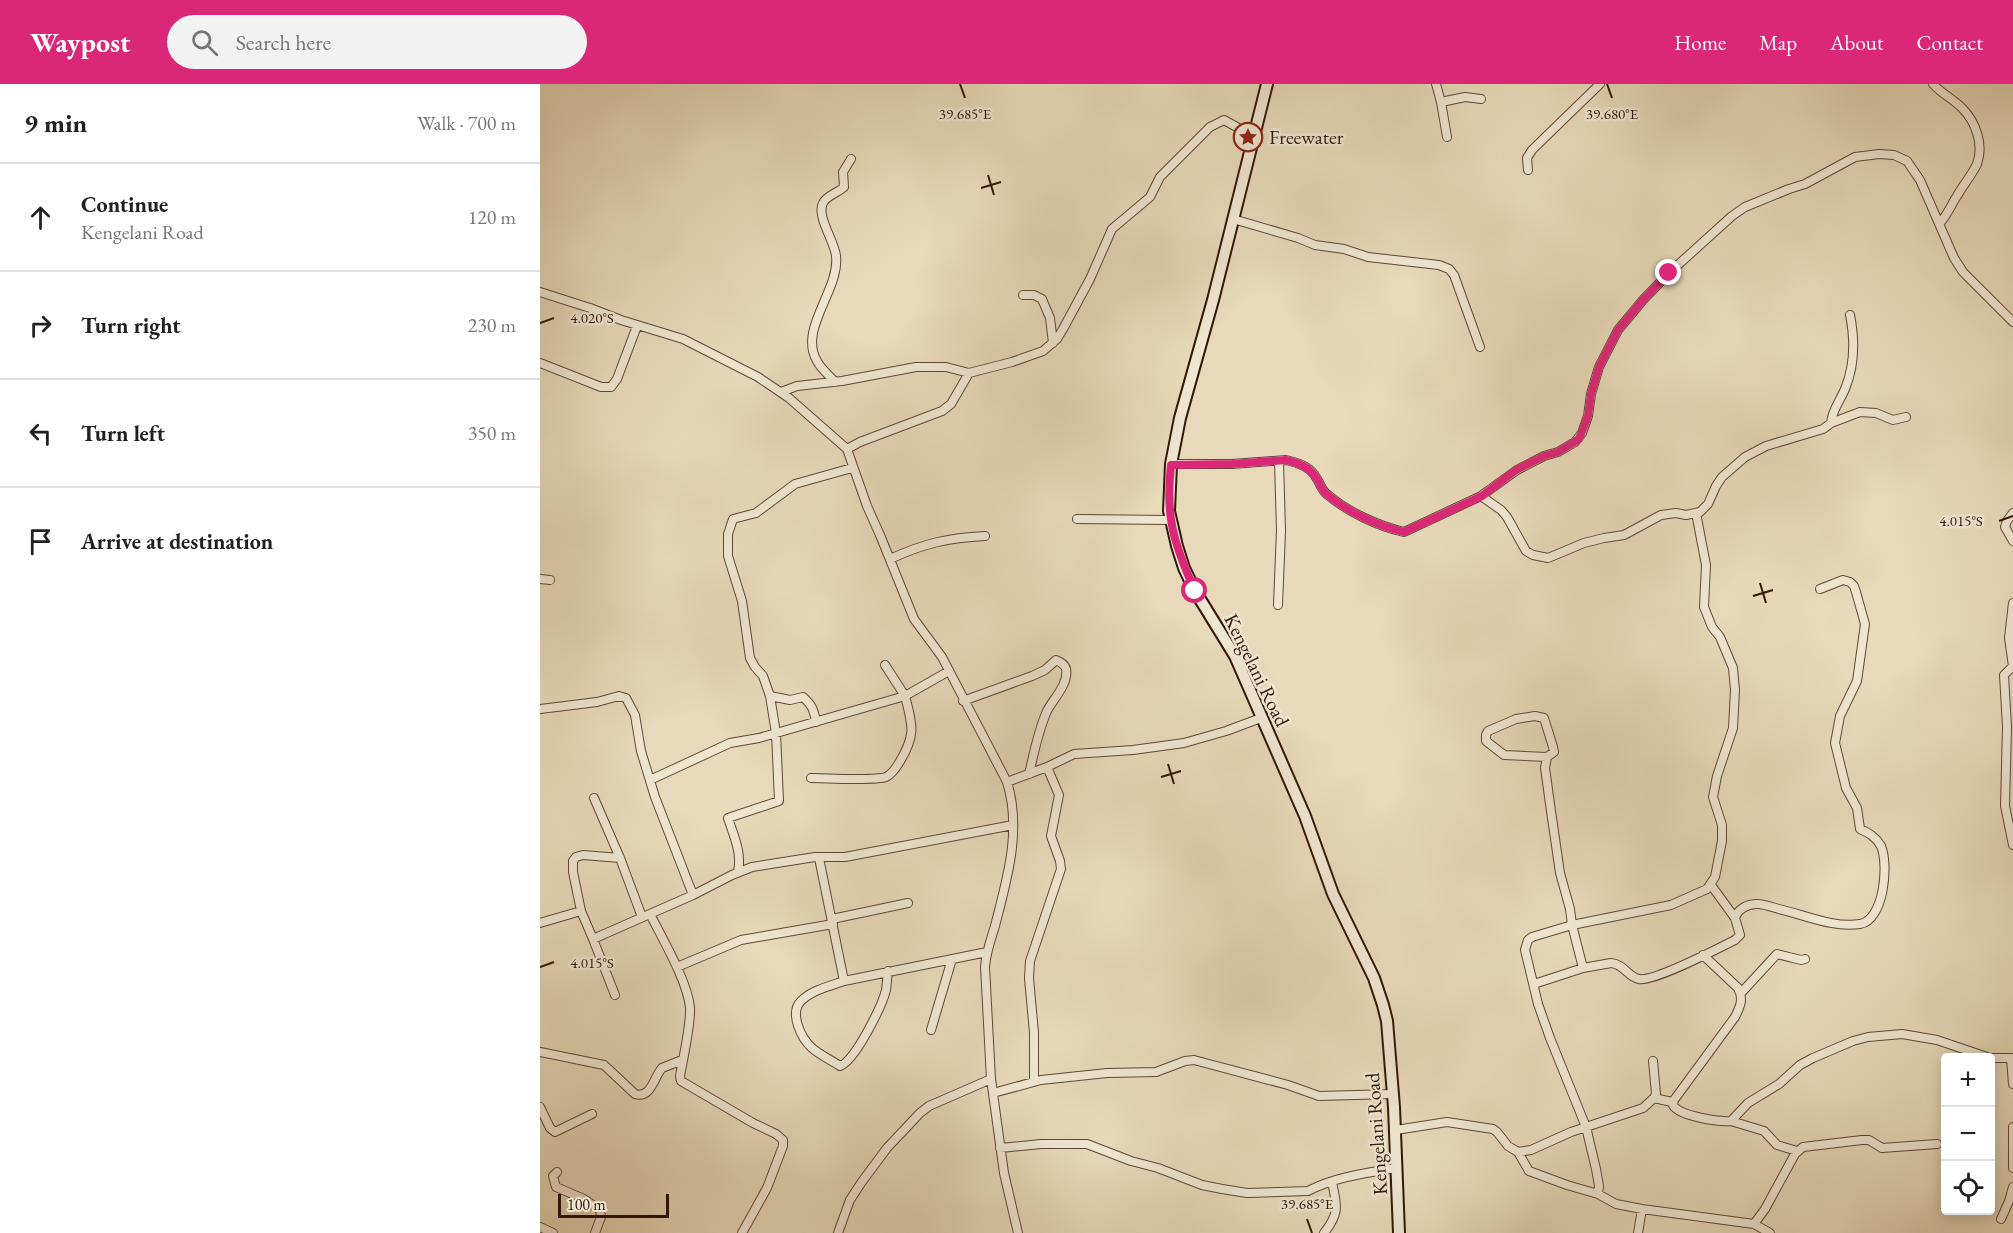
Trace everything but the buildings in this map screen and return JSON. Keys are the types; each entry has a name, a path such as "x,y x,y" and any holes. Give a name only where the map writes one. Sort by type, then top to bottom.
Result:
{"main road":[{"name":"Kengelani Road","path":"1267,84 1207,325 1180,418 1171,465 1168,499 1170,520 1188,578 1232,650 1305,816 1333,894 1355,937 1379,993 1387,1020 1396,1130 1399,1233"}],"street":[{"path":"1436,84 1447,138"},
{"path":"1528,170 1527,158 1532,150 1600,84"},
{"path":"1934,84 1967,115 1976,129 1980,153 1973,171 1952,204 1949,213 1940,223"},
{"path":"1441,102 1465,97 1481,99"},
{"path":"781,392 797,386 835,382 916,367 946,367 969,373 1043,351 1063,330 1084,291 1112,229 1150,197 1160,177 1192,144 1212,124 1224,120 1253,136"},
{"path":"1171,465 1286,460 1304,465 1330,497 1387,528 1404,532 1482,496 1516,470 1544,456 1558,452 1579,439 1588,416 1591,394 1599,367 1618,330 1669,273 1745,207 1805,184 1854,157 1879,154 1907,161 1920,180 1954,258 1963,272 2013,322"},
{"path":"835,382 816,361 813,344 817,320 831,289 836,268 835,248 821,209 824,201 844,187 843,172 851,159"},
{"path":"1233,219 1315,245 1344,249 1368,257 1430,264 1449,269 1454,275 1480,347"},
{"path":"540,292 692,343 758,377 781,392 847,449 852,468 914,619 931,640 949,671 1007,782 1013,806 1008,880 987,951 985,967 991,1079 1008,1196 1018,1233"},
{"path":"1023,295 1042,298 1050,318 1053,343"},
{"path":"1831,423 1832,414 1845,389 1851,366 1854,340 1850,315"},
{"path":"540,363 602,387 611,387 617,379 638,326"},
{"path":"847,449 942,411 956,398 969,373"},
{"path":"1482,496 1507,517 1526,550 1533,555 1548,558 1584,543 1624,535 1661,515 1696,513 1708,504 1722,477 1745,457 1766,446 1823,429 1831,423 1860,412 1876,413 1893,420 1906,417"},
{"path":"1278,606 1281,531 1279,461"},
{"path":"738,872 740,862 738,848 728,818 779,801 776,733 770,696 767,683 753,664 748,650 742,601 730,567 727,550 731,522 735,517 756,513 795,484 852,468"},
{"path":"1598,1194 1599,1186 1586,1127 1550,1038 1525,950 1528,940 1539,935 1572,925 1671,905 1694,896 1711,885 1718,866 1722,841 1722,825 1713,797 1717,776 1733,728 1735,690 1733,668 1704,607 1706,565 1696,513"},
{"path":"2013,513 2005,527 2013,541"},
{"path":"1077,519 1170,520"},
{"path":"890,559 942,540 986,536"},
{"path":"540,579 550,580"},
{"path":"1735,918 1742,909 1757,904 1817,920 1863,924 1874,916 1881,897 1884,857 1881,847 1872,835 1860,829 1857,808 1846,788 1835,743 1840,716 1857,681 1865,624 1854,586 1850,582 1843,580 1821,589"},
{"path":"2013,603 2009,638 2013,666 2004,675 2007,727 2005,806 2013,845"},
{"path":"963,701 1032,676 1045,670 1056,660 1064,665 1066,670 1064,681 1047,710 1037,736 1029,774"},
{"path":"811,778 877,778 889,774 906,752 912,738 911,721 905,696 885,665"},
{"path":"650,780 730,743 776,733 905,696 949,671"},
{"path":"540,709 597,702 619,696 626,698 635,715 641,751 655,797 693,895"},
{"path":"770,696 790,700 803,697 811,704 816,722"},
{"path":"1546,757 1502,754 1486,741 1487,732 1516,719 1542,716 1554,750 1546,757 1545,768 1560,873 1583,968"},
{"path":"1007,782 1081,753 1133,750 1184,743 1261,718"},
{"path":"1034,1081 1030,961 1061,869 1051,836 1059,795 1047,767"},
{"path":"594,798 646,916 677,967 690,1007 680,1076 683,1083 783,1140 783,1146 767,1188 742,1233"},
{"path":"594,939 693,895 738,872 760,865 853,856 1013,825"},
{"path":"615,995 594,939 580,911 573,872 574,858 583,855 620,858"},
{"path":"819,858 844,981"},
{"path":"1534,984 1583,968 1615,963 1635,978 1643,980 1681,967 1738,938 1740,935 1735,918 1711,885"},
{"path":"677,967 741,940 832,922 908,903"},
{"path":"540,923 580,911"},
{"path":"888,971 886,990 874,1020 846,1064 840,1065 809,1045 795,1012 807,996 844,981 888,971 952,960 987,951"},
{"path":"1741,993 1777,954 1805,959"},
{"path":"1672,1102 1742,1005 1738,988 1703,955"},
{"path":"932,1030 952,960"},
{"path":"1731,1121 1748,1103 1779,1084 1800,1065 1812,1058 1868,1037 1902,1035 1937,1040 1975,1053"},
{"path":"540,1052 604,1065 639,1096 653,1085 662,1068 682,1060"},
{"path":"1995,1058 2011,1058 2013,1084"},
{"path":"993,1093 1034,1081 1107,1073 1156,1072 1194,1060 1288,1085 1315,1095 1393,1094"},
{"path":"1518,1152 1539,1148 1545,1142 1643,1107 1654,1098 1656,1088 1653,1061"},
{"path":"838,1233 850,1200 861,1183 887,1148 920,1113 929,1106 991,1079"},
{"path":"1654,1098 1672,1102 1677,1110 1712,1120 1731,1121 1764,1131 1777,1144 1797,1151"},
{"path":"540,1107 550,1128 555,1132 592,1114"},
{"path":"1396,1130 1447,1122 1493,1129 1508,1146 1518,1152 1529,1171 1598,1194 1616,1204 1754,1224 1770,1233"},
{"path":"2013,1127 2013,1168"},
{"path":"1754,1224 1765,1209 1797,1151 1803,1147 1862,1140 1869,1140 1882,1148 1937,1144"},
{"path":"1000,1148 1041,1144 1087,1144 1202,1185 1247,1192 1308,1191 1358,1174 1396,1168"},
{"path":"557,1172 554,1176 556,1187 584,1199 600,1210 601,1217 596,1233"},
{"path":"1324,1233 1333,1222 1337,1210 1332,1182"},
{"path":"2001,1219 2013,1187"},
{"path":"1638,1233 1642,1209"},
{"path":"540,1227 553,1233"}],"place":[{"name":"Freewater","path":"1248,137"}],"route":[{"path":"1195,591 1180,558 1170,520 1168,486 1171,465 1292,461 1310,470 1326,494 1358,514 1387,528 1404,532 1410,530 1482,496 1516,470 1544,456 1558,452 1579,439 1588,416 1591,394 1599,367 1618,330 1669,273"}]}
